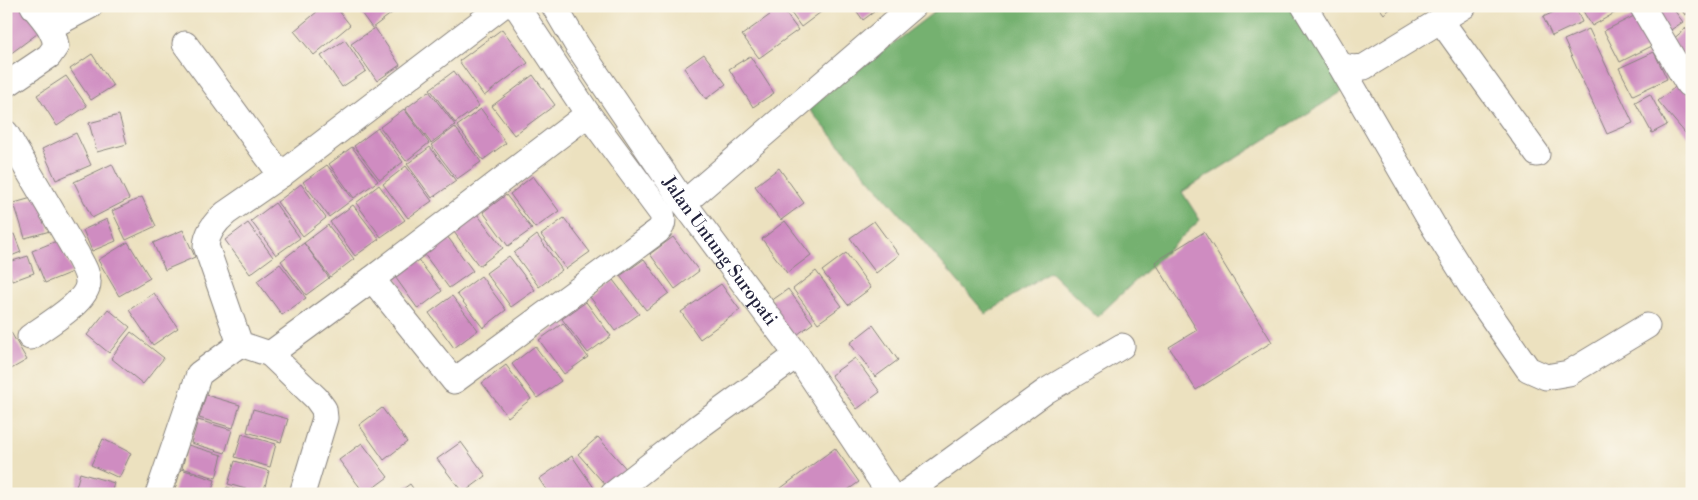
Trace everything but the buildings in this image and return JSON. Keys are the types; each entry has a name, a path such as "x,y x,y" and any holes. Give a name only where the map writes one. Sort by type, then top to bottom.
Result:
{"street":[{"path":"6,85 54,50 56,46 50,27 33,6"},
{"path":"50,27 90,6"},
{"path":"240,344 206,246 206,238 217,220 281,175 502,6"},
{"path":"372,279 454,381 658,232 664,220 662,214 588,114 519,10 514,6"},
{"name":"Jalan Untung Suropati","path":"554,6 583,53 684,203 797,355 890,494"},
{"path":"684,203 913,6"},
{"path":"1304,6 1434,227 1476,294 1528,369 1546,377 1569,373 1647,326"},
{"path":"1340,65 1352,68 1364,67 1464,6"},
{"path":"1642,6 1688,84"},
{"path":"1441,21 1537,154"},
{"path":"185,44 281,175"},
{"path":"270,354 372,279 588,114"},
{"path":"6,133 77,254 85,271 88,285 77,302 30,337"},
{"path":"240,344 270,354 316,398 325,413 302,494"},
{"path":"158,494 199,374 240,344"},
{"path":"905,494 1046,391 1122,346"},
{"path":"613,494 697,428 797,355"}],"green space":[{"path":"942,6 1309,6 1356,83 1182,192 1200,220 1097,317 1050,272 986,314 808,108"}]}
